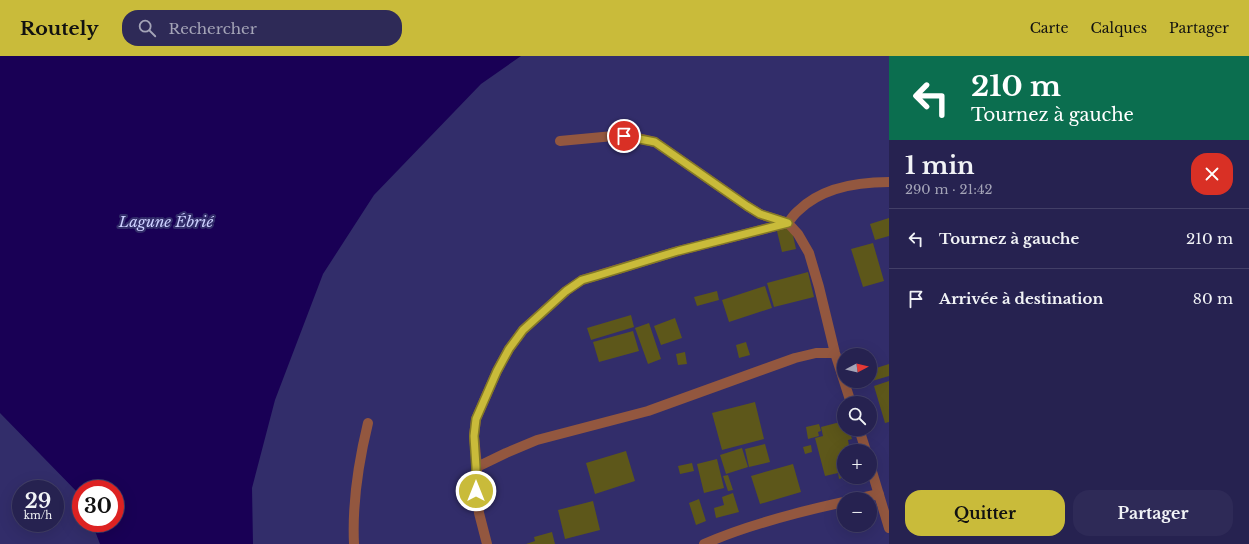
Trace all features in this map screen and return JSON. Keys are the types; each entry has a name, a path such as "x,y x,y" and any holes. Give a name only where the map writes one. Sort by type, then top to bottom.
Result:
{"street":[{"path":"560,141 624,136 655,142 760,214 788,223 798,234 809,253 835,353 849,396"},
{"path":"487,544 476,491 474,436 476,419 497,371 509,349 523,330 566,291 582,280 678,251 788,223 798,211 809,202 835,189 860,184 889,182"},
{"path":"476,467 537,440 648,411 795,358 816,353 835,353"},
{"path":"354,544 352,521 354,495 357,471 368,423"},
{"path":"876,484 889,528"},
{"path":"704,544 725,534 812,509 837,504"}],"water":[{"name":"Lagune Ébrié","path":"0,56 521,56 481,84 374,195 323,274 275,400 252,488 253,544 100,544 95,532 124,532 124,480 72,480 72,487 0,413"}],"building":[{"path":"889,218 889,236 875,240 870,224"},
{"path":"791,226 796,249 782,252 776,227"},
{"path":"873,243 884,281 863,287 851,249"},
{"path":"808,272 814,297 774,307 767,283"},
{"path":"765,286 772,308 729,322 722,300"},
{"path":"717,291 719,300 697,306 694,297"},
{"path":"631,315 634,327 591,340 587,328"},
{"path":"675,318 682,338 661,345 654,326"},
{"path":"649,323 661,359 648,364 635,328"},
{"path":"633,331 639,351 599,362 593,342"},
{"path":"746,342 750,355 739,358 736,345"},
{"path":"685,352 687,364 678,365 676,354"},
{"path":"889,364 889,376 877,380 877,368"},
{"path":"889,381 889,422 885,423 875,388 877,388 877,385"},
{"path":"755,402 764,439 722,450 712,413"},
{"path":"837,423 837,436 851,436 852,439 848,440 849,444 837,444 837,473 825,476 815,438 823,436 821,427"},
{"path":"819,424 821,431 818,432 819,436 808,439 806,427"},
{"path":"765,444 770,462 749,467 745,449"},
{"path":"811,445 812,452 805,454 803,447"},
{"path":"742,448 748,467 726,474 720,455"},
{"path":"626,451 635,481 595,494 586,463"},
{"path":"717,459 724,488 704,493 697,464"},
{"path":"692,463 694,471 680,474 678,466"},
{"path":"793,464 801,492 760,504 751,476"},
{"path":"728,475 733,490 728,491 723,476"},
{"path":"733,493 739,512 716,518 714,508 724,505 722,497"},
{"path":"699,499 706,521 696,525 689,503"},
{"path":"593,501 600,530 565,539 558,510"},
{"path":"552,532 555,544 526,544 535,541 534,537"}],"route":[{"path":"476,491 474,436 476,419 497,371 509,349 523,330 566,291 582,280 678,251 788,223 760,214 721,189 655,142 624,136"}]}
